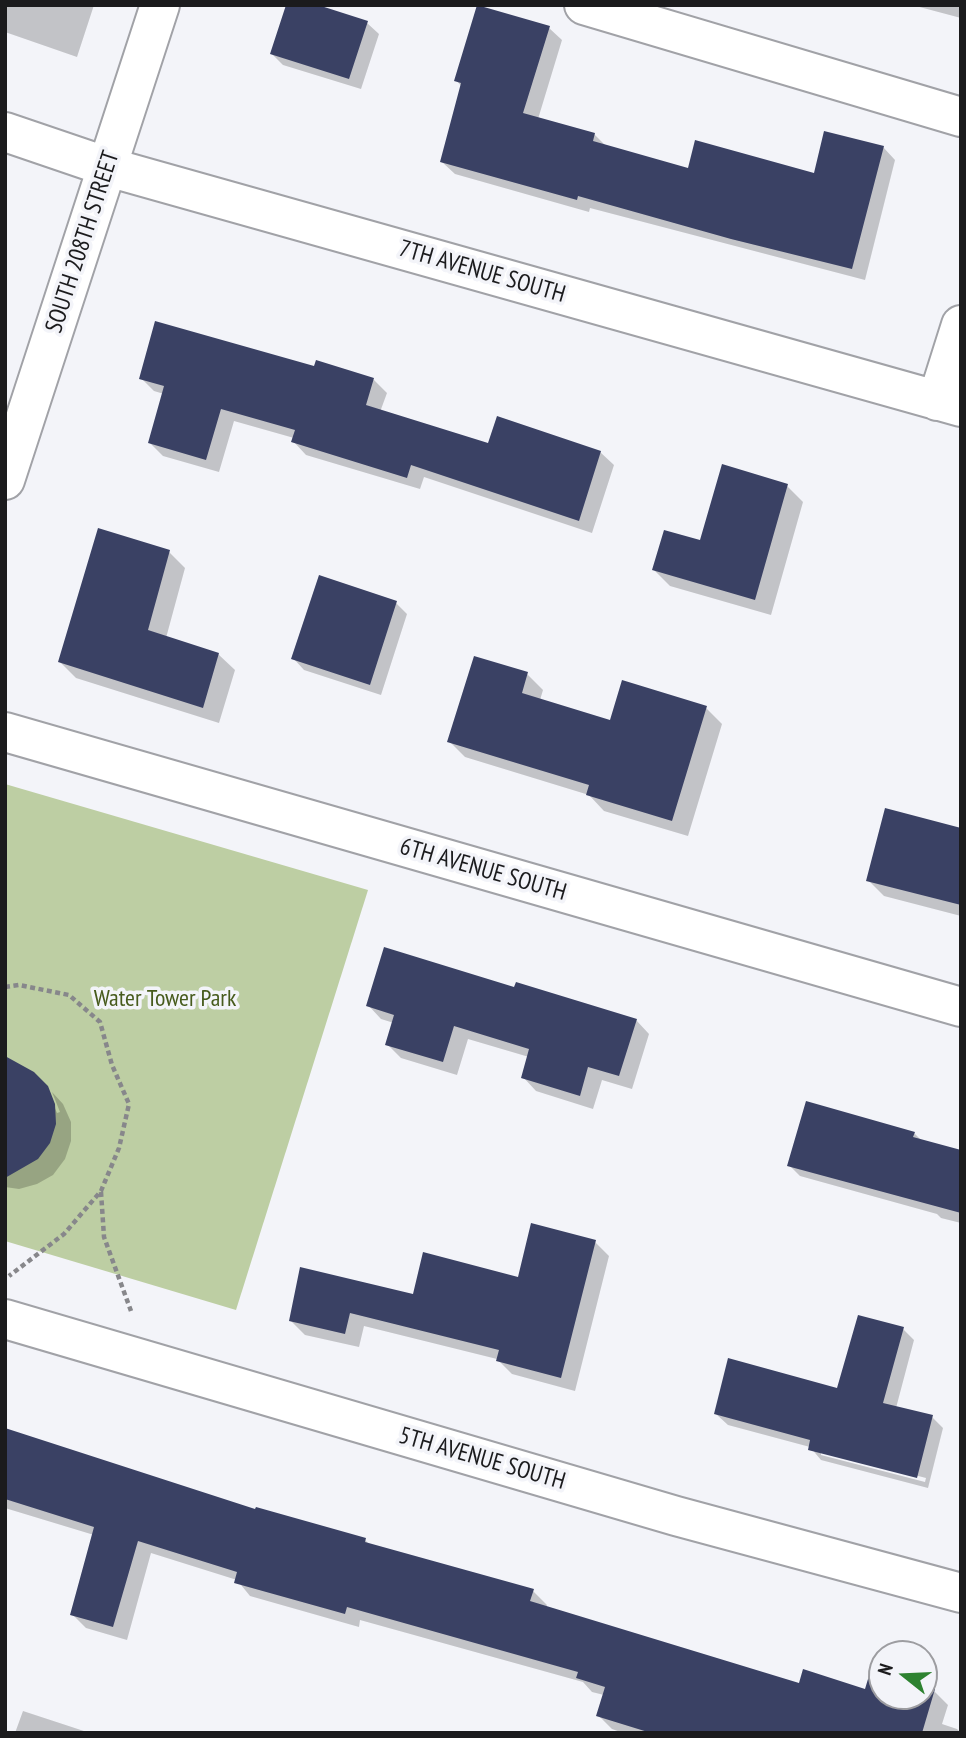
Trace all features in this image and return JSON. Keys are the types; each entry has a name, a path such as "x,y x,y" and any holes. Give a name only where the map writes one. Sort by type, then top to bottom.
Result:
{"street":[{"name":"SOUTH 208TH STREET","path":"5,480 160,5"},
{"path":"584,5 961,117"},
{"name":"7TH AVENUE SOUTH","path":"5,132 108,167 949,404"},
{"path":"949,404 961,326"},
{"name":"6TH AVENUE SOUTH","path":"5,732 961,1007"},
{"name":"5TH AVENUE SOUTH","path":"5,1319 676,1516 961,1593"}],"path":[{"path":"5,987 19,985 69,995 100,1022 112,1065 129,1104 119,1148 101,1191 64,1234 5,1278"},
{"path":"101,1191 104,1237 150,1362"}],"green space":[{"name":"Water Tower Park","path":"5,784 368,890 236,1310 5,1241"}],"building":[{"path":"286,5 318,5 368,21 349,79 270,54"},
{"path":"477,5 550,26 523,113 595,133 593,141 688,168 695,140 814,173 824,131 884,146 852,269 731,239 578,196 577,200 440,162 461,83 454,81"},
{"path":"155,321 314,366 316,360 374,378 366,405 488,443 497,416 601,451 579,521 411,465 407,478 291,442 295,430 221,409 206,460 148,443 164,386 139,379"},
{"path":"722,464 788,484 755,600 652,570 664,530 700,540"},
{"path":"98,528 170,550 148,630 219,653 203,708 58,662"},
{"path":"319,575 397,601 370,685 291,659"},
{"path":"474,656 528,672 522,693 610,720 622,680 707,706 672,821 586,795 589,785 447,742"},
{"path":"885,808 961,828 961,905 866,881"},
{"path":"384,947 514,987 516,982 637,1019 619,1076 588,1067 580,1096 521,1078 529,1049 454,1026 443,1062 385,1045 394,1015 366,1006"},
{"path":"5,1056 34,1072 48,1086 55,1104 56,1124 50,1143 38,1159 5,1178"},
{"path":"806,1101 915,1132 913,1137 961,1150 961,1213 787,1166"},
{"path":"531,1223 596,1240 561,1378 496,1361 499,1350 350,1313 345,1334 289,1321 300,1267 413,1294 423,1252 518,1277"},
{"path":"858,1315 904,1327 883,1403 933,1415 917,1478 808,1450 810,1440 714,1414 728,1358 837,1388"},
{"path":"5,1428 255,1509 256,1507 366,1538 365,1542 534,1589 530,1601 799,1683 803,1669 865,1689 868,1679 868,1710 929,1710 922,1733 651,1733 596,1716 605,1687 576,1678 578,1672 347,1607 345,1614 234,1583 237,1572 138,1541 113,1627 70,1615 94,1527 5,1499"}]}
